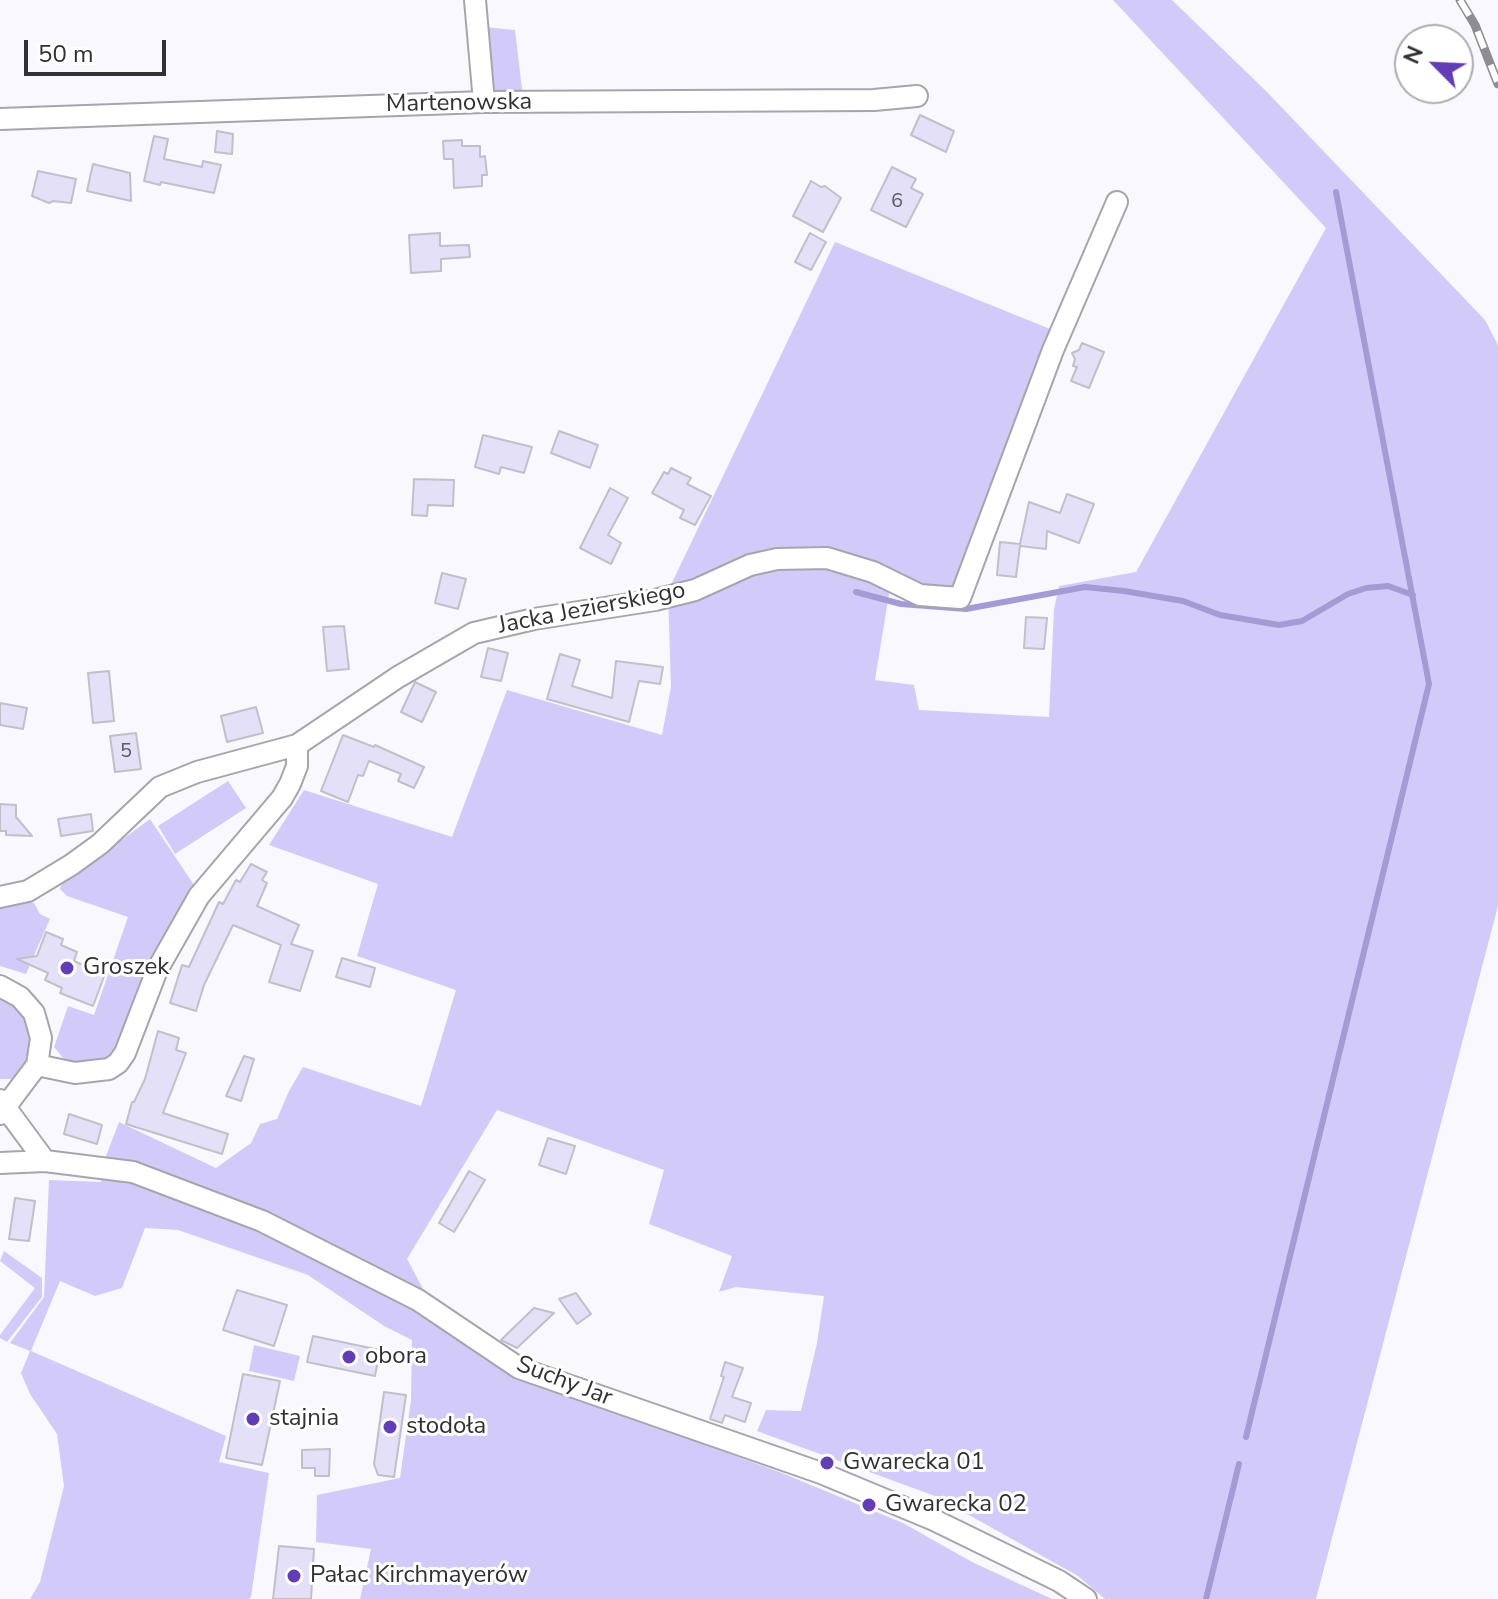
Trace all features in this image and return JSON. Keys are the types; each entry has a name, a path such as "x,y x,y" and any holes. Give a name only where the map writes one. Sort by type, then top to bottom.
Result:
{"street":[{"path":"475,0 484,102"},
{"name":"Martenowska","path":"0,119 484,102 874,100 917,96"},
{"name":"Jacka Jezierskiego","path":"297,745 398,677 474,633 534,619 655,600 695,590 750,565 777,559 827,558 873,572 920,595 960,598 1053,350 1117,202"},
{"path":"0,897 28,891 71,865 100,844 160,787 197,772 297,745 297,766 282,798 199,896 157,970 125,1053 118,1063 109,1069 75,1073 37,1065"},
{"path":"0,986 20,997 34,1013 41,1038 37,1065 2,1107 45,1161"},
{"name":"Suchy Jar","path":"0,1163 45,1161 133,1172 262,1221 418,1300 519,1368 821,1473 934,1520 1059,1581 1086,1599"}],"shaded area":[{"path":"1113,0 1172,0 1267,92 1485,320 1498,345 1498,906 1316,1599 1105,1599 1078,1576 935,1496 757,1431 766,1410 801,1411 824,1296 736,1287 719,1292 732,1256 649,1224 664,1170 497,1110 407,1259 435,1311 462,1342 532,1381 782,1473 903,1523 972,1562 1052,1599 360,1599 371,1549 316,1542 317,1495 400,1478 411,1400 412,1340 384,1326 308,1275 178,1230 145,1228 122,1288 95,1296 60,1281 31,1351 226,1436 219,1462 269,1473 251,1597 30,1599 40,1582 64,1486 57,1434 30,1394 21,1373 30,1351 10,1343 44,1297 49,1180 101,1182 106,1156 119,1122 216,1168 251,1143 260,1124 277,1119 303,1067 421,1106 456,990 357,956 378,884 269,845 304,790 452,837 507,690 662,735 671,687 668,591 835,242 1055,331 958,592 923,587 815,549 740,557 725,570 741,575 784,564 826,563 890,588 875,680 914,685 919,710 1049,717 1054,609 1059,586 1136,572 1326,228"},
{"path":"484,27 515,30 523,97 494,98"},
{"path":"228,781 246,808 175,854 158,826"},
{"path":"150,819 194,885 179,909 182,914 118,1054 100,1066 69,1065 54,1047 68,1006 94,1015 128,917 67,896 60,889 64,877 94,860"},
{"path":"25,900 34,903 40,914 50,919 26,974 0,966 0,908"},
{"path":"0,995 20,1009 27,1024 30,1041 26,1066 15,1079 0,1079"},
{"path":"4,1251 42,1278 42,1297 7,1342 0,1335 35,1288 0,1261"},
{"path":"254,1345 300,1356 294,1381 249,1371"}],"building":[{"path":"920,115 954,131 946,152 911,135"},
{"path":"217,131 233,134 232,154 215,152"},
{"path":"154,136 168,139 164,159 202,167 203,161 221,165 214,193 144,181"},
{"path":"462,140 462,146 480,146 480,157 485,156 487,175 482,175 482,186 454,188 453,159 444,159 443,141"},
{"path":"93,164 130,173 131,201 87,191"},
{"path":"892,167 916,179 911,188 923,194 906,227 871,210"},
{"path":"38,171 76,179 71,203 49,203 32,196"},
{"path":"811,181 825,186 841,198 823,232 793,216"},
{"path":"440,233 440,246 469,245 470,257 441,259 441,271 411,273 409,235"},
{"path":"810,233 826,242 811,270 795,262"},
{"path":"1082,343 1104,352 1089,388 1071,381 1077,367 1073,366 1075,359 1072,353 1079,350"},
{"path":"559,431 598,445 590,468 551,453"},
{"path":"483,435 532,447 524,473 501,467 499,474 475,467"},
{"path":"671,468 691,478 687,484 711,496 695,525 680,518 684,510 652,493 664,472 668,474"},
{"path":"414,479 454,480 453,506 428,505 427,516 412,515"},
{"path":"610,488 628,498 608,535 621,543 611,564 580,548"},
{"path":"1067,494 1094,504 1079,543 1047,531 1046,549 1020,546 1016,577 997,575 1000,542 1020,544 1029,502 1060,513"},
{"path":"442,573 466,579 458,609 435,603"},
{"path":"1026,617 1047,618 1044,649 1024,648"},
{"path":"344,626 349,669 327,671 323,627"},
{"path":"488,648 508,653 501,681 481,677"},
{"path":"560,654 580,660 572,686 612,698 616,661 663,667 660,684 639,681 629,722 547,699"},
{"path":"109,671 114,721 93,723 88,673"},
{"path":"415,682 436,692 422,722 401,712"},
{"path":"0,703 27,708 23,729 0,725"},
{"path":"256,707 263,733 227,742 221,716"},
{"path":"136,733 141,769 115,772 110,736"},
{"path":"343,735 375,745 424,767 414,788 398,781 401,774 369,761 363,776 358,775 348,802 321,791"},
{"path":"0,804 16,805 16,817 32,836 6,835 6,831 0,831"},
{"path":"91,814 93,831 61,836 58,819"},
{"path":"251,864 267,872 262,880 267,883 257,906 299,925 291,944 313,951 300,991 269,982 281,945 233,925 204,985 196,1011 170,1003 182,965 189,967 219,902 223,904 236,880 240,882"},
{"name":"Groszek","path":"46,932 63,939 61,945 77,952 74,961 105,974 93,1006 60,993 62,988 45,980 48,973 17,959 37,956"},
{"path":"342,958 375,968 370,987 336,977"},
{"path":"158,1031 179,1038 176,1050 186,1053 163,1113 228,1134 222,1154 126,1124 132,1102 145,1079"},
{"path":"244,1056 254,1059 241,1101 226,1096"},
{"path":"69,1114 102,1125 97,1144 64,1134"},
{"path":"548,1138 575,1146 566,1174 539,1165"},
{"path":"469,1171 485,1180 454,1232 439,1223"},
{"path":"15,1198 35,1201 29,1241 9,1239"},
{"path":"237,1290 287,1305 274,1346 223,1330"},
{"path":"576,1293 591,1314 577,1324 559,1299"},
{"path":"534,1308 554,1313 517,1348 501,1340"},
{"name":"obora","path":"313,1336 380,1350 375,1376 307,1362"},
{"path":"725,1362 743,1368 732,1397 751,1403 745,1422 725,1415 722,1423 710,1419 724,1377 721,1376"},
{"name":"stajnia","path":"243,1374 280,1381 262,1465 226,1458"},
{"name":"stodoła","path":"384,1392 406,1395 394,1477 378,1475 374,1464"},
{"path":"330,1449 329,1476 315,1476 315,1468 302,1468 302,1450"},
{"name":"Pałac Kirchmayerów","path":"279,1546 314,1549 311,1599 273,1599"}],"waterway":[{"path":"1246,1437 1429,684 1336,192"},
{"path":"856,592 901,604 966,609 1085,587 1183,601 1220,615 1279,625 1302,621 1348,594 1366,588 1388,586 1413,595"},
{"path":"1206,1599 1239,1464"}],"railway":[{"path":"1460,0 1475,25 1498,84"}],"place":[{"name":"Groszek","path":"67,968"},
{"name":"obora","path":"349,1357"},
{"name":"stajnia","path":"253,1419"},
{"name":"stodoła","path":"390,1427"},
{"name":"Gwarecka 01","path":"827,1463"},
{"name":"Gwarecka 02","path":"869,1505"},
{"name":"Pałac Kirchmayerów","path":"294,1576"}]}
